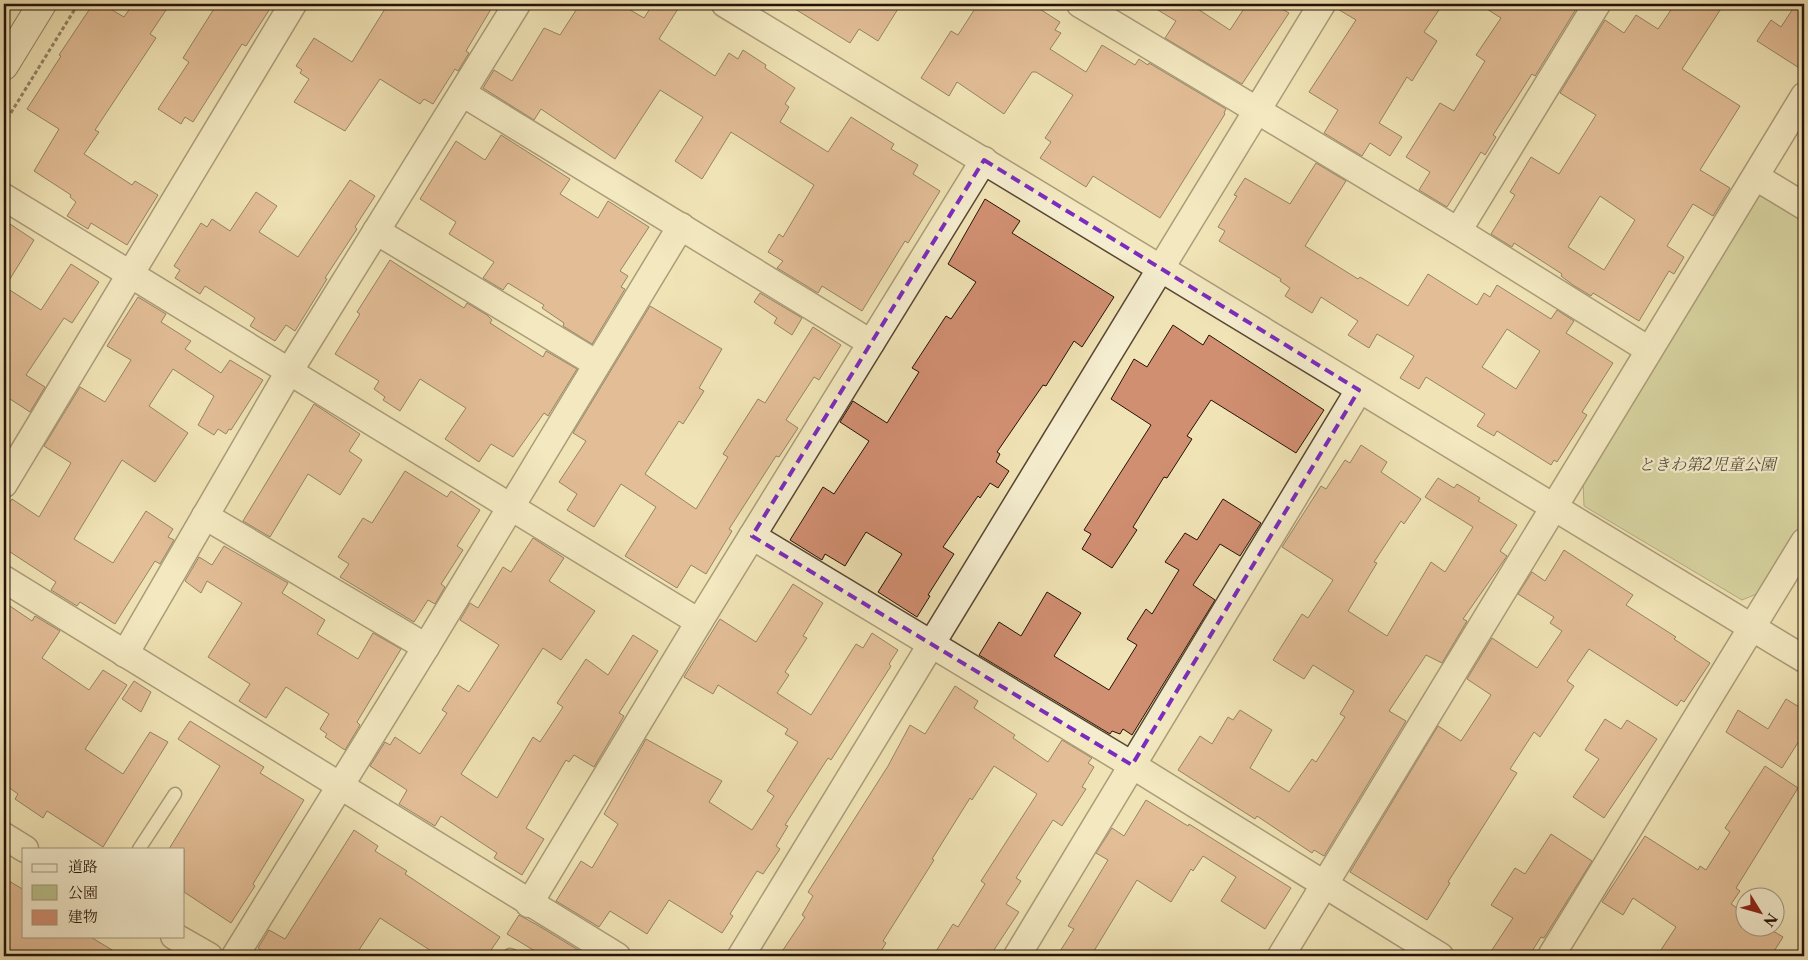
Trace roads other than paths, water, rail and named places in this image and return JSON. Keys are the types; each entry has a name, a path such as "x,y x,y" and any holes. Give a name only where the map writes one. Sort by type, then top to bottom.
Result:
{"street":[{"path":"4,66 42,4"},
{"path":"4,484 128,275 293,4"},
{"path":"125,654 290,370 517,4"},
{"path":"725,4 762,13 984,160 1358,390 1804,659"},
{"path":"1080,4 1458,231 1649,350"},
{"path":"741,956 1322,4"},
{"path":"1458,231 1597,4"},
{"path":"462,93 872,343"},
{"path":"1281,956 1804,96"},
{"path":"529,904 699,622 984,160"},
{"path":"1756,177 1804,206"},
{"path":"4,197 128,275 290,370 511,508 699,622"},
{"path":"235,956 341,787 680,226"},
{"path":"376,232 597,364"},
{"path":"1017,956 1358,390"},
{"path":"205,516 426,647"},
{"path":"752,536 1132,765 1324,886 1440,956"},
{"path":"1551,956 1804,542"},
{"path":"4,579 529,904 617,956"},
{"path":"4,836 23,848"},
{"path":"178,938 209,956"}],"lane":[{"path":"140,848 175,794"}],"park label":[{"name":"ときわ第2児童公園","path":"1707,464"}]}
